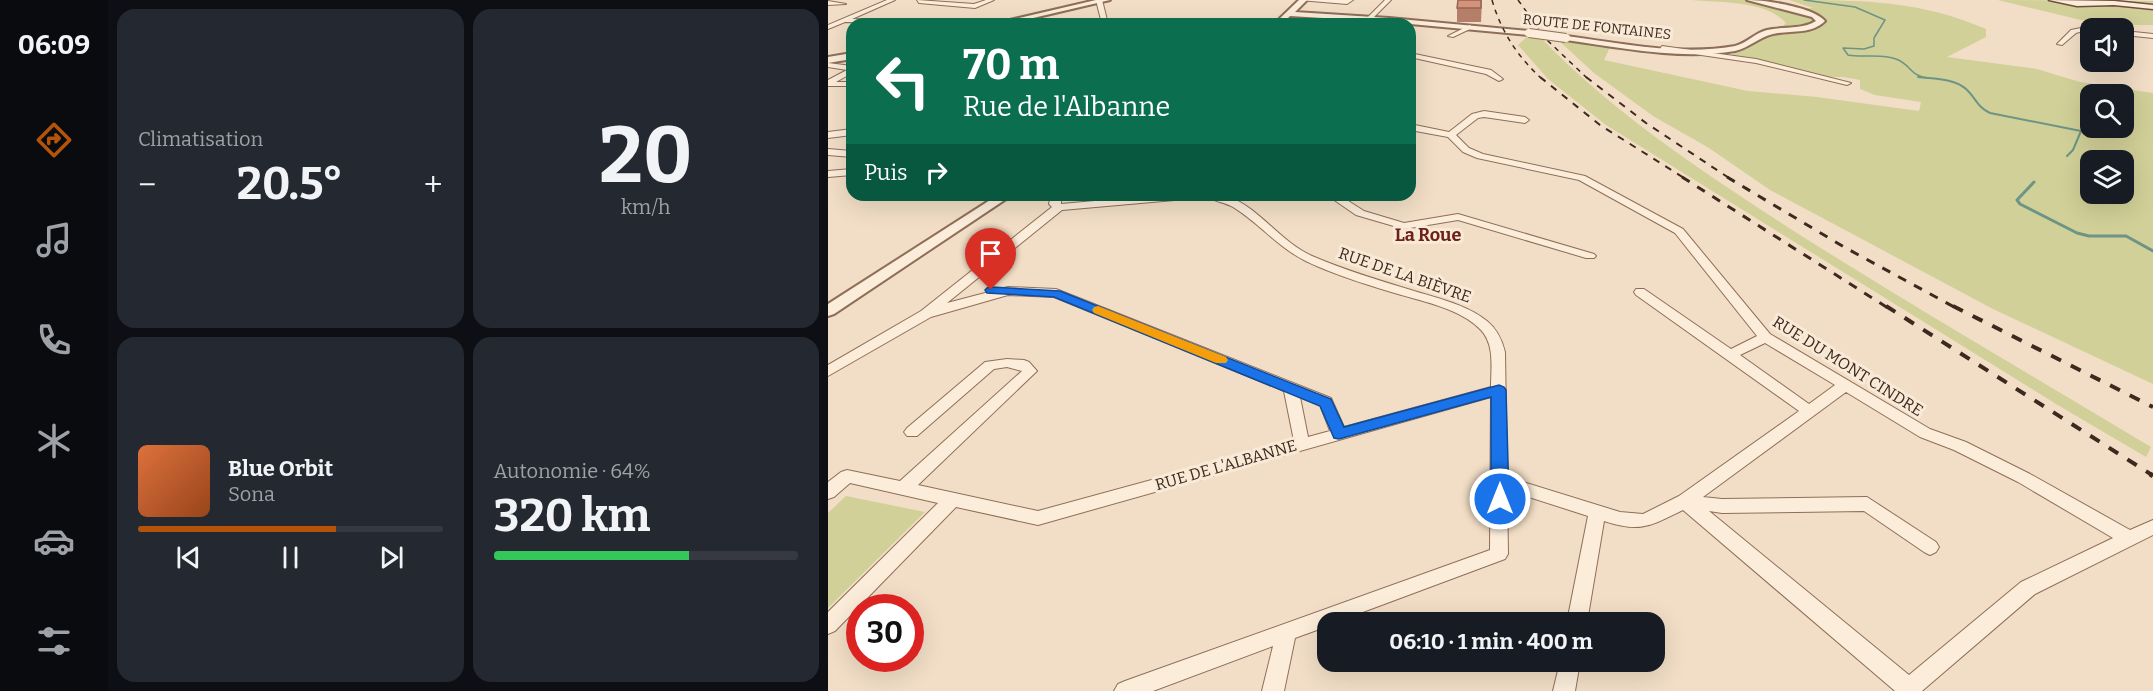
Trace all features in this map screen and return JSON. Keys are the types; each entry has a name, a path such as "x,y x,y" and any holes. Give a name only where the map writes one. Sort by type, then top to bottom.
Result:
{"main road":[{"path":"2053,0 2077,4 2114,3 2153,7"}],"street":[{"path":"849,18 892,0"},
{"path":"923,0 919,1 975,6 991,0"},
{"path":"1023,18 1102,0 1104,18"},
{"path":"1284,18 1302,0 1347,3 1350,0"},
{"path":"1369,18 1388,0"},
{"name":"ROUTE DE FONTAINES","path":"1416,23 1662,48 1739,47 1764,33 1813,26 1821,21 1815,15 1751,0"},
{"path":"828,3 843,4"},
{"name":"ROUTE DE FONTAINES","path":"1288,14 1352,18"},
{"path":"828,27 846,19"},
{"path":"842,21 846,21"},
{"path":"1451,36 1470,27"},
{"path":"2060,44 2070,33 2080,28"},
{"path":"2134,34 2153,36"},
{"path":"1662,48 1763,62 1847,84"},
{"path":"1416,56 1488,72 1499,79"},
{"path":"829,63 846,58"},
{"path":"829,63 846,66"},
{"path":"828,83 846,71"},
{"path":"828,83 846,84"},
{"path":"1416,128 1451,135 1475,116 1484,114 1525,120"},
{"path":"828,135 846,133"},
{"name":"RUE DU MONT CINDRE","path":"1451,135 1466,150 1480,156 1582,178 1678,231 1765,337 1924,433 1960,446 2024,478 2128,538"},
{"path":"828,152 846,154"},
{"path":"828,174 846,172"},
{"path":"828,311 997,201"},
{"path":"828,371 926,314 1058,201"},
{"name":"RUE DE LA BIÈVRE","path":"1230,201 1304,257 1472,316 1483,324 1497,342 1499,554 1287,631"},
{"path":"1341,201 1360,213 1404,226 1458,217 1590,256"},
{"path":"958,288 1056,293 1326,402 1339,434"},
{"path":"926,314 1008,291"},
{"path":"1640,292 1809,411"},
{"path":"1730,355 1765,337"},
{"path":"904,488 1030,371 1024,365 999,362 990,365 912,432"},
{"path":"1500,481 1620,519 1645,521 1685,501 1844,386"},
{"path":"1290,389 1302,444"},
{"name":"RUE DE L'ALBANNE","path":"828,492 847,476 1038,518 1499,390"},
{"path":"828,625 952,500"},
{"path":"1685,501 1722,506 1867,504 1930,547"},
{"path":"1685,501 1907,689 2028,588 2153,527"},
{"path":"1579,612 1597,512"},
{"path":"1125,691 1287,631"},
{"path":"1272,691 1287,631"},
{"path":"1564,691 1568,672"}],"shaded area":[{"path":"1692,0 1757,0 1797,9 1813,8 1789,0 1841,0 1913,7 1961,19 1986,29 1986,37 1947,57 2037,69 2093,84 2080,84 2080,138 2134,138 2134,90 2153,93 2153,384 1993,309 1770,190 1709,148 1653,116 1594,73 1557,39 1606,45 1610,47 1604,60 1748,91 1817,97 1919,111 1921,102 1875,95 1860,89 1860,80 1824,77 1730,57 1744,45 1786,23 1767,10 1729,3"},
{"path":"1998,0 2153,1 2153,25 2134,25 2134,18 2080,20"},
{"path":"1528,36 1540,37 1600,93 1664,144 1844,262 2151,447 2146,457 2056,404 1606,125 1548,79 1518,45"},
{"path":"846,496 925,512 828,608 828,513"}],"building":[{"path":"1458,0 1481,0 1481,8 1457,8"}],"waterway":[{"path":"1804,0 1855,7 1885,20 1874,38 1874,46 1864,49 1843,48 1848,55 1890,57 1901,61 1917,75 1928,78"},
{"path":"1918,77 1961,85 1982,108 1990,113 2081,131 2073,150 2067,156"},
{"path":"2034,182 2017,200 2020,204 2077,233 2089,236 2126,236 2153,251"}],"railway":[{"path":"1492,0 1511,42 1524,61 1540,77"},
{"path":"1518,0 1548,41 1587,78"},
{"path":"1540,77 1600,125 1684,178"},
{"path":"1586,77 1646,123 1729,178"},
{"path":"1682,177 1888,308"},
{"path":"1727,177 1844,247 1956,308"},
{"path":"1886,306 2152,475"},
{"path":"1953,306 2153,407"}],"slow traffic":[{"path":"1098,310 1221,360"}],"district":[{"name":"La Roue","path":"1428,235"}],"route":[{"path":"991,290 1056,293 1326,402 1339,434 1499,390 1500,499"}]}
